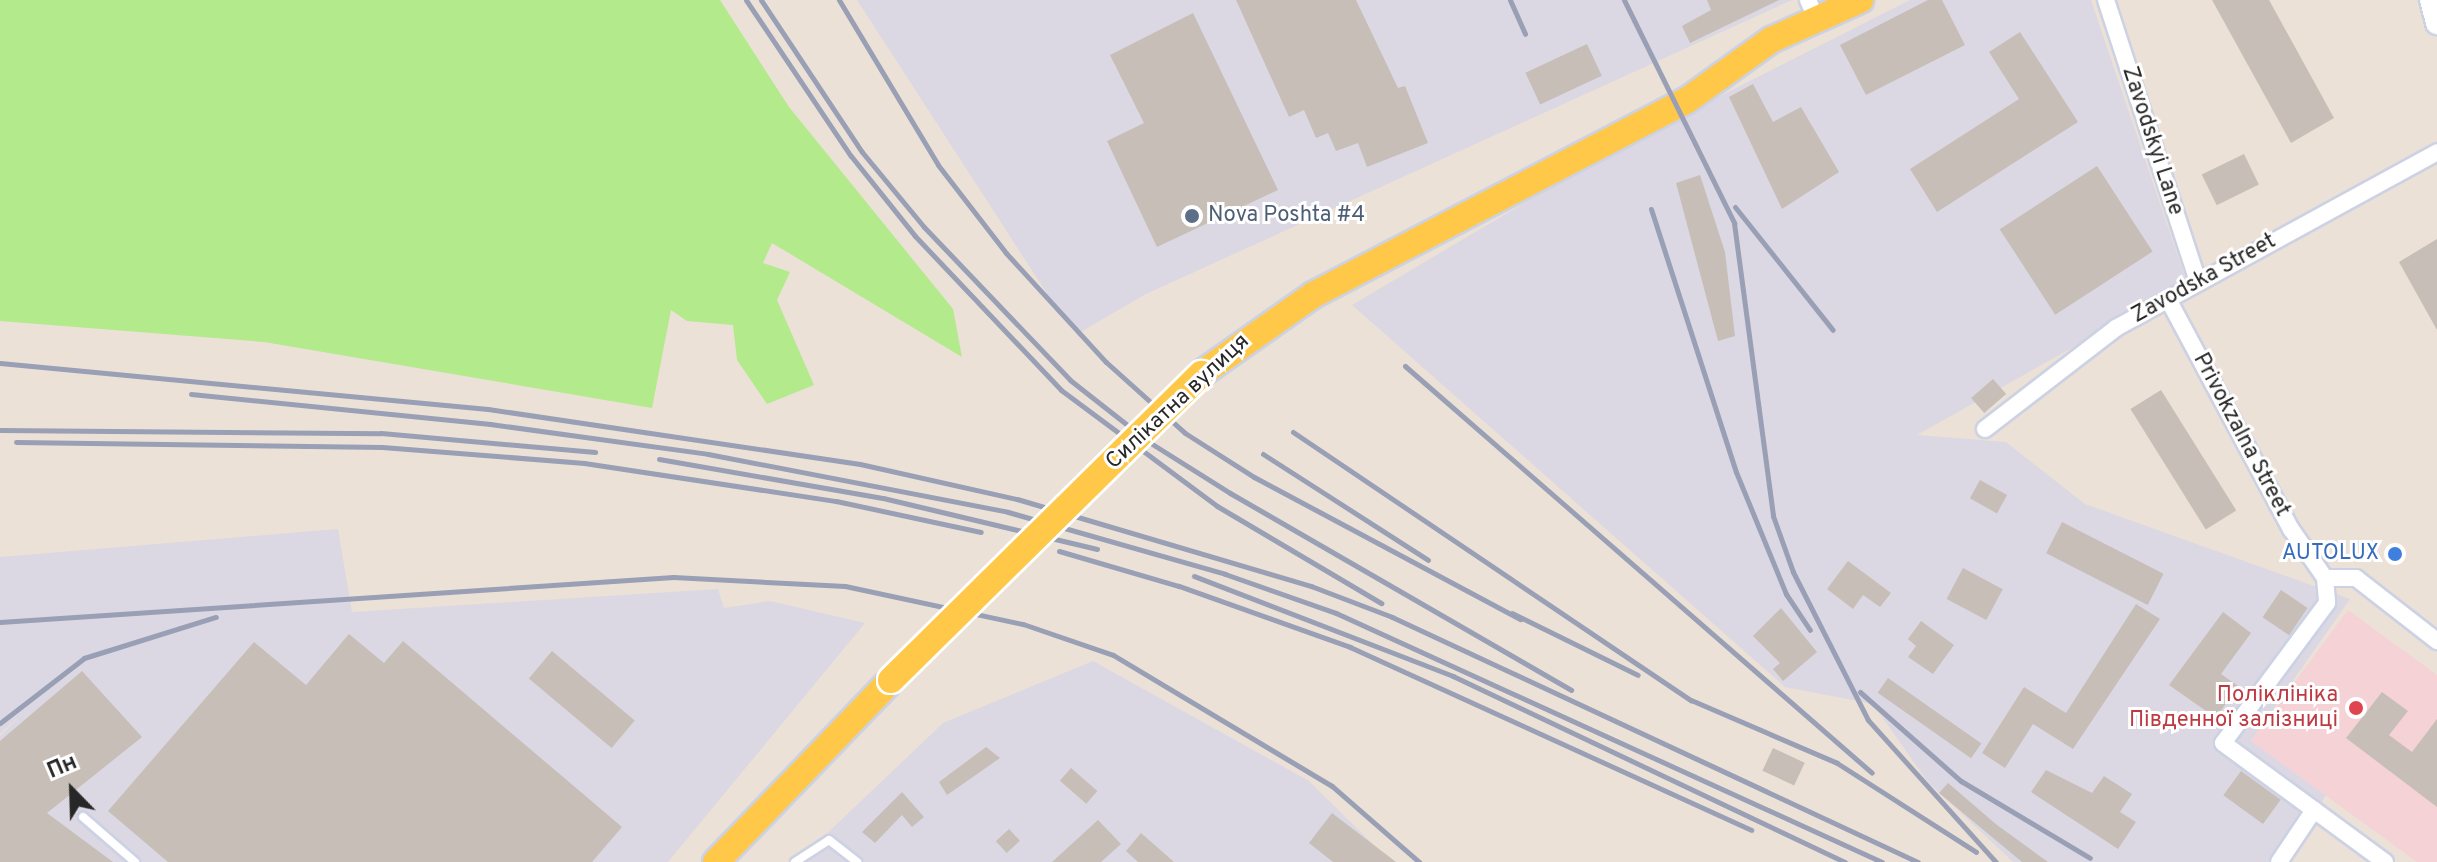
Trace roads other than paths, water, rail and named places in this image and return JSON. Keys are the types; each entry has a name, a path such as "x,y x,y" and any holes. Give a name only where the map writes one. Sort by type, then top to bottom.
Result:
{"main road":[{"name":"Силікатна вулиця","path":"716,862 891,680 1201,374 1313,295 1683,103 1812,10 1860,0"},
{"path":"2431,0 2437,23"}],"street":[{"name":"Zavodskyi Lane","path":"2106,0 2198,282"},
{"name":"Zavodska Street","path":"1985,429 2116,328 2437,152"},
{"name":"Privokzalna Street","path":"2168,299 2291,529 2325,578"},
{"path":"2385,862 2223,743 2327,603 2325,578 2356,578 2437,641"},
{"path":"2279,862 2314,810"}],"lane":[{"path":"83,817 135,862"},
{"path":"795,862 829,840 857,862"}],"railway":[{"path":"746,0 851,156 915,236 1061,390 1217,506 1381,603"},
{"path":"761,0 862,152 924,227 1070,380 1149,442 1230,493 1571,690"},
{"path":"839,0 938,165 1006,253 1106,362 1185,433 1254,477 1520,619"},
{"path":"1510,0 1525,34"},
{"path":"1624,0 1734,223 1773,516 1793,572 1868,720 1996,862"},
{"path":"1735,207 1833,330"},
{"path":"1651,209 1736,472 1786,594 1810,630"},
{"path":"0,363 488,409 860,464 1017,499 1311,586 1392,617 1918,862"},
{"path":"1405,366 1872,773"},
{"path":"191,394 490,424 708,454 1008,512 1225,574 1336,613 1882,862"},
{"path":"0,430 381,433 595,452"},
{"path":"1293,432 1691,700 1837,763 1976,852"},
{"path":"16,442 382,447 584,463 836,501 981,532"},
{"path":"1263,454 1428,560"},
{"path":"659,459 883,498 1097,549"},
{"path":"1059,551 1179,586 1350,647 1751,830"},
{"path":"1194,576 1453,676 1845,862"},
{"path":"0,622 673,577 845,586 1023,624 1113,655 1332,786 1419,862"},
{"path":"1512,613 1638,675"},
{"path":"0,723 84,658 216,617"},
{"path":"1860,692 1961,781 2090,858"}],"place":[{"name":"Nova Poshta #4","path":"1192,216"},
{"name":"AUTOLUX","path":"2395,554"},
{"name":"Поліклініка Південної залізниці","path":"2356,708"}]}
